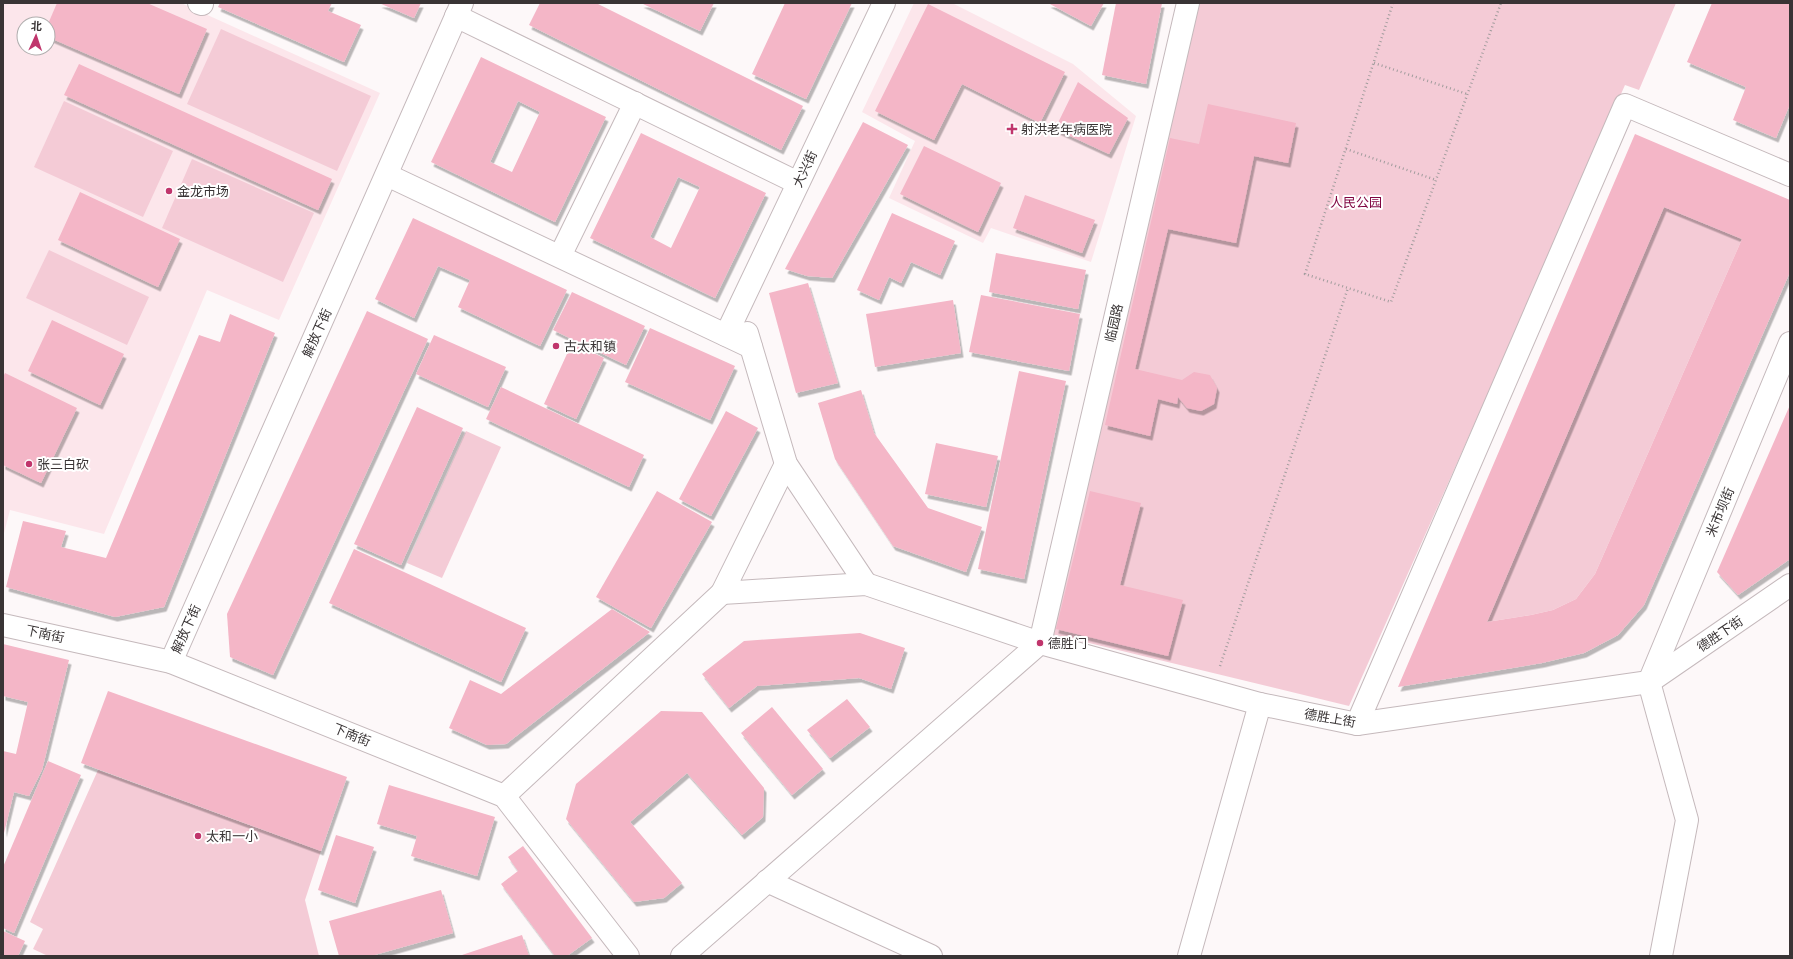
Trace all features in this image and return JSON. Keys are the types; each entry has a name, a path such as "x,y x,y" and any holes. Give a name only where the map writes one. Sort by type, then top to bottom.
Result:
{"street":[{"name":"大兴街","path":"726,335 884,3"},
{"name":"临园路","path":"1040,643 1188,3"},
{"path":"459,9 635,103 798,183"},
{"name":"解放下街","path":"171,662 459,9"},
{"path":"560,256 635,103"},
{"path":"1356,724 1625,104 1790,174"},
{"path":"387,175 751,347"},
{"path":"739,308 786,464 866,584"},
{"name":"米市坝街","path":"1649,682 1790,343"},
{"path":"628,956 504,796 722,593 786,464"},
{"path":"722,593 866,584"},
{"name":"德胜上街","path":"866,584 1040,643 1260,704 1356,724 1649,682"},
{"name":"德胜下街","path":"1649,682 1790,585"},
{"name":"下南街","path":"3,625 171,662 504,796"},
{"path":"682,956 1040,643"},
{"path":"1649,682 1687,820 1661,956"},
{"path":"1189,956 1260,704"},
{"path":"767,881 931,956"}],"path":[{"path":"1393,3 1305,274 1391,302 1501,3"},
{"path":"1374,63 1467,94"},
{"path":"1346,149 1436,180"},
{"path":"1212,690 1348,288"}],"shaded area":[{"name":"金龙市场","path":"3,3 181,3 380,93 279,320 207,290 104,534 10,510 3,537"},
{"name":"射洪老年病医院","path":"914,3 952,3 1073,64 1136,116 1091,262 991,228 983,243 889,198 915,141 862,112"}],"green space":[{"name":"人民公园","path":"1198,3 1676,3 1639,90 1625,85 1349,706 1052,634"},
{"path":"221,29 371,96 337,171 187,104"},
{"path":"64,101 173,151 143,217 34,167"},
{"path":"192,159 314,213 283,282 162,228"},
{"path":"1664,207 1742,239 1595,574 1576,599 1553,610 1487,622"},
{"path":"49,250 149,297 127,345 26,298"},
{"path":"466,431 501,447 442,578 407,563"},
{"name":"太和一小","path":"98,770 321,851 305,900 319,956 48,956 33,949 43,929 30,922"}],"building":[{"path":"57,3 147,3 207,29 179,94 56,40 56,16 51,16"},
{"path":"220,3 332,3 328,11 361,25 344,62 218,7"},
{"path":"379,3 421,3 414,18"},
{"path":"540,3 596,3 803,106 781,150 529,25"},
{"path":"641,3 714,3 700,31"},
{"path":"785,3 852,3 806,99 752,74"},
{"path":"1048,3 1104,3 1091,26"},
{"path":"1116,3 1162,3 1146,84 1102,75"},
{"path":"1712,3 1790,3 1790,104 1776,138 1733,120 1746,87 1687,62"},
{"path":"928,4 1065,72 1040,123 962,84 934,140 875,111"},
{"path":"481,57 606,117 555,222 431,162","holes":["518,101 540,112 512,172 490,162"]},
{"path":"79,64 332,179 318,210 64,95"},
{"path":"1078,82 1128,118 1109,154 1055,129"},
{"path":"1208,104 1296,123 1288,163 1254,156 1236,243 1168,229 1135,369 1182,380 1194,372 1210,375 1217,388 1214,404 1201,411 1187,408 1178,397 1177,404 1158,399 1150,436 1105,425 1170,138 1199,144"},
{"path":"863,122 908,145 832,278 807,276 785,269"},
{"path":"641,133 766,193 715,298 590,238","holes":["678,177 700,187 671,248 650,237"]},
{"path":"1635,134 1790,200 1790,272 1644,605 1618,635 1584,653 1542,663 1398,687","holes":["1664,207 1742,239 1595,574 1576,599 1553,610 1487,622"]},
{"path":"924,146 1001,183 978,232 900,194"},
{"path":"80,192 180,239 158,287 58,240"},
{"path":"1025,195 1095,220 1082,253 1013,228"},
{"path":"892,213 955,241 940,275 911,262 901,283 889,277 879,300 857,290"},
{"path":"413,218 567,290 540,346 458,307 470,280 438,266 414,318 375,299"},
{"path":"996,253 1086,270 1078,309 989,292"},
{"path":"808,283 838,383 796,393 769,293"},
{"path":"572,292 645,326 626,365 553,330"},
{"path":"981,295 1080,314 1069,371 969,352"},
{"path":"953,300 961,353 875,367 866,314"},
{"path":"367,311 428,339 273,675 230,657 227,614"},
{"path":"230,314 275,333 164,607 115,617 6,587 23,521 66,531 61,547 106,558 199,335 220,342"},
{"path":"52,320 124,354 100,405 28,371"},
{"path":"650,328 735,366 710,420 625,382"},
{"path":"434,335 506,367 488,407 416,374"},
{"path":"572,343 604,358 576,419 544,404"},
{"path":"1019,371 1066,381 1024,579 978,569"},
{"path":"5,373 77,408 41,483 3,465 3,377"},
{"path":"501,387 644,455 629,487 486,419"},
{"path":"861,390 874,433 928,508 982,527 966,572 893,546 835,459 818,403"},
{"path":"1790,405 1790,559 1738,595 1717,572"},
{"path":"417,407 463,428 401,565 354,544"},
{"path":"726,411 758,428 711,516 679,499"},
{"path":"936,443 998,456 986,507 925,494"},
{"path":"657,491 712,522 651,628 596,597"},
{"path":"1090,491 1141,503 1120,585 1183,600 1168,656 1056,629"},
{"path":"354,549 526,628 501,682 329,603"},
{"path":"612,609 650,632 506,744 487,745 449,728 470,680 501,694"},
{"path":"860,633 905,648 891,689 859,678 757,686 729,708 702,674 744,641"},
{"path":"3,644 69,660 42,770 29,796 14,792 4,833 3,751 16,754 28,702 3,696"},
{"path":"108,691 347,777 321,851 81,763"},
{"path":"847,699 870,727 830,758 807,730"},
{"path":"772,707 823,769 792,795 741,733"},
{"path":"661,711 702,712 764,788 763,817 742,835 687,773 630,822 682,883 664,898 634,902 566,819 576,784"},
{"path":"48,761 81,775 14,933 3,928 3,867"},
{"path":"389,785 495,817 477,876 411,856 417,836 377,824"},
{"path":"336,835 374,847 355,903 318,890"},
{"path":"523,846 592,938 567,956 555,956 501,884 518,871 508,857"},
{"path":"441,890 453,933 371,956 339,956 329,921"},
{"path":"3,931 25,941 18,956 3,956"},
{"path":"522,935 529,956 459,956"}],"place":[{"name":"射洪老年病医院","path":"1012,129"},
{"name":"金龙市场","path":"169,191"},
{"name":"古太和镇","path":"556,346"},
{"name":"张三白砍","path":"29,464"},
{"name":"德胜门","path":"1040,643"},
{"name":"太和一小","path":"198,836"}]}
